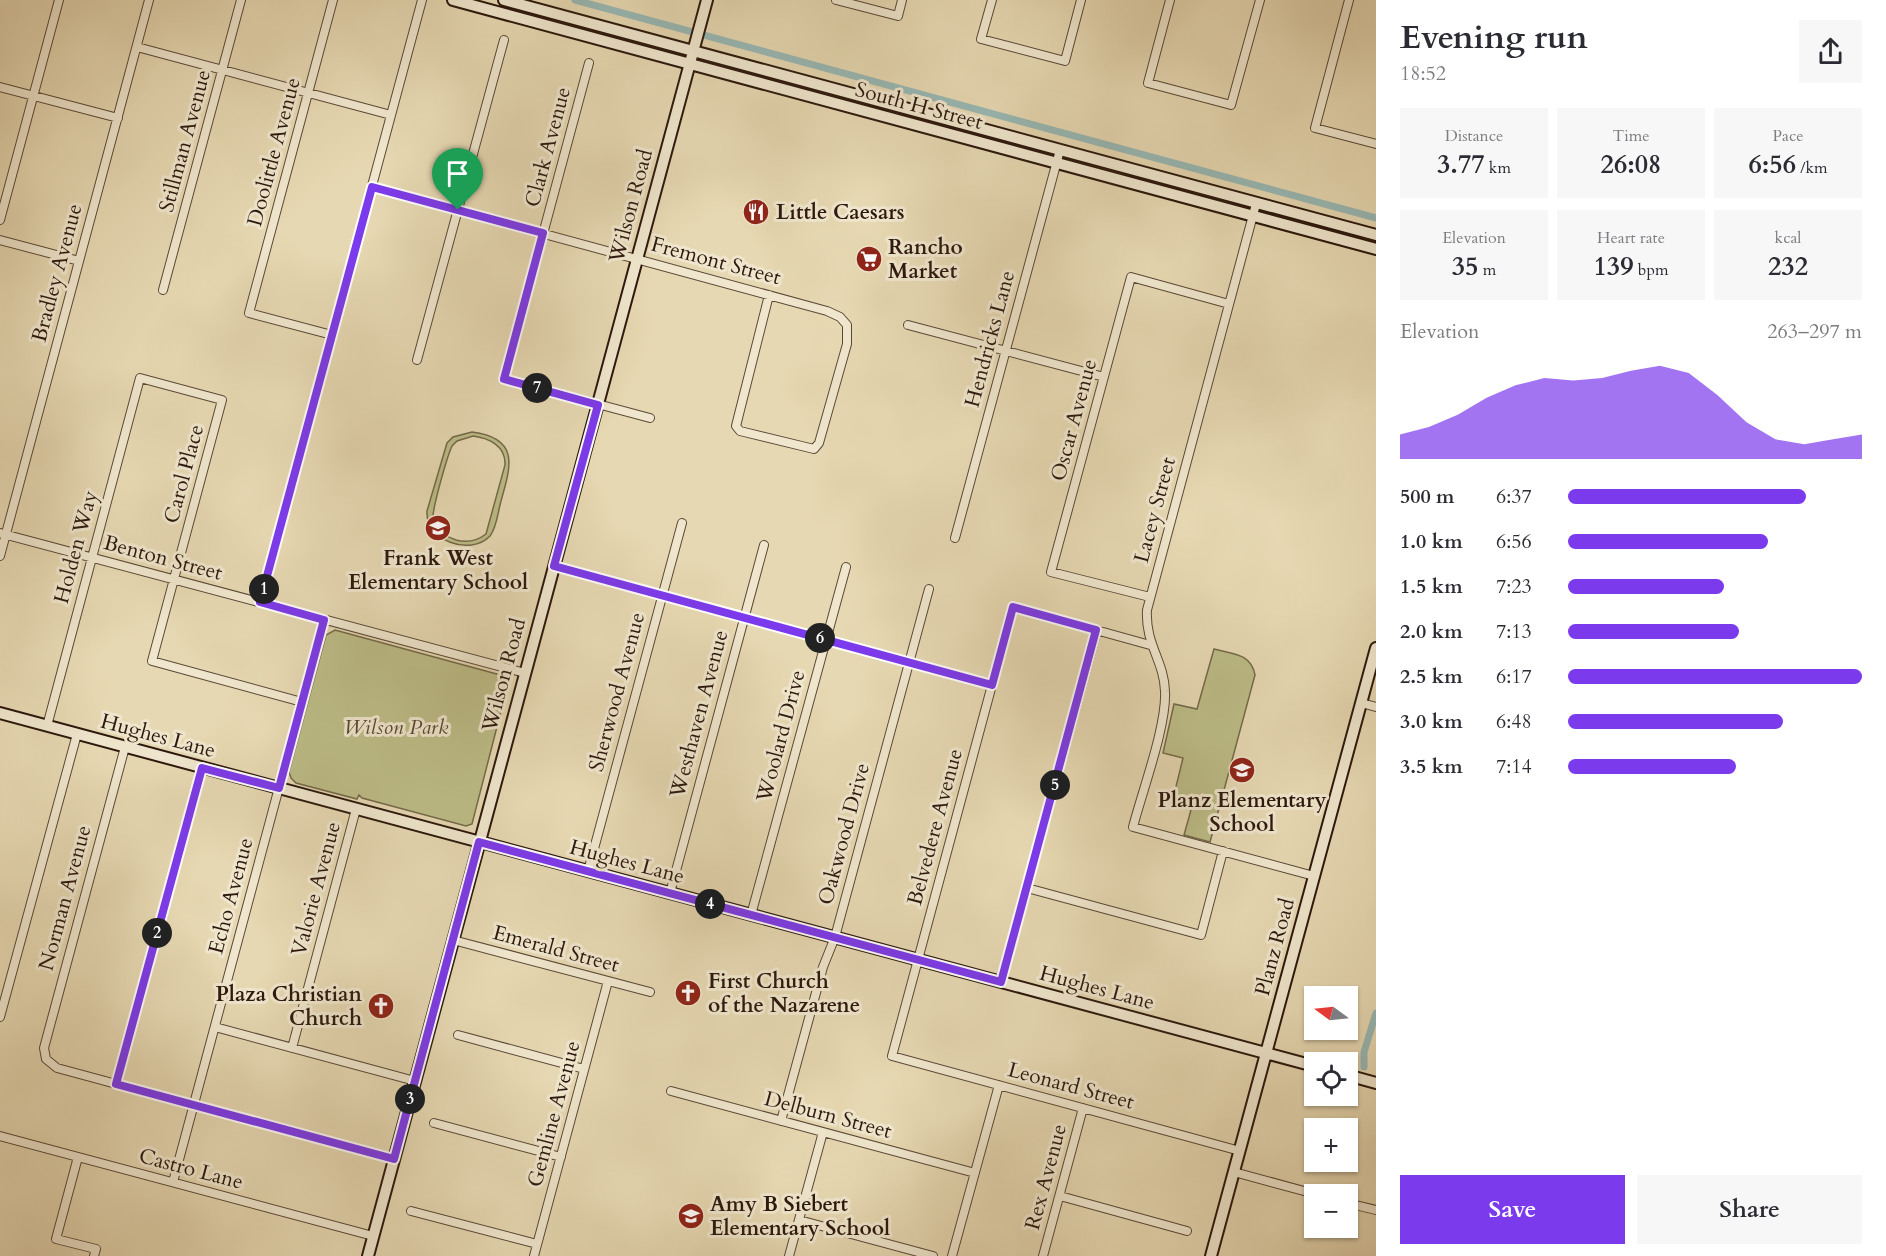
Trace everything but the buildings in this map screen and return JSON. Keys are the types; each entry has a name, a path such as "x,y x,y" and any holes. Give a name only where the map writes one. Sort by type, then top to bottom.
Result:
{"street":[{"path":"0,220 59,0"},
{"name":"Bradley Avenue","path":"0,556 3,533 149,0"},
{"name":"Stillman Avenue","path":"163,291 241,0"},
{"name":"Doolittle Avenue","path":"332,335 249,313 333,0"},
{"path":"260,602 422,0"},
{"name":"South H Street","path":"453,0 1376,249"},
{"name":"South H Street","path":"504,0 1376,235"},
{"name":"Wilson Road","path":"368,1256 707,0"},
{"path":"836,0 898,16 902,0"},
{"path":"992,0 981,39 1065,61 1081,0"},
{"path":"1170,0 1148,83 1232,105 1260,0"},
{"path":"1349,0 1315,128 1376,144"},
{"path":"417,360 504,40"},
{"path":"137,47 391,115"},
{"name":"Clark Avenue","path":"589,63 504,379 598,405"},
{"path":"0,87 118,118"},
{"name":"Hendricks Lane","path":"955,538 1060,150"},
{"name":"Fremont Street","path":"372,187 769,294 840,316 847,325 847,344 818,447 810,449 740,431 736,426 769,294"},
{"name":"Lacey Street","path":"1223,852 1133,827 1165,703 1164,679 1150,645 1147,621 1150,597 1256,204"},
{"path":"0,240 79,261"},
{"name":"Oscar Avenue","path":"1150,597 1051,572 1131,277 1229,304"},
{"path":"908,325 1104,377"},
{"name":"Holden Way","path":"47,726 140,378 222,400"},
{"name":"Carol Place","path":"222,400 152,661 302,702"},
{"path":"598,405 650,418"},
{"name":"Sherwood Avenue","path":"588,871 682,523"},
{"name":"Benton Street","path":"3,533 525,673"},
{"name":"Westhaven Avenue","path":"670,893 764,545"},
{"path":"554,566 992,685"},
{"name":"Woolard Drive","path":"752,915 846,567"},
{"name":"Oakwood Drive","path":"781,1121 823,967 835,937 929,590"},
{"name":"Belvedere Avenue","path":"892,1056 1013,607 1096,630"},
{"name":"Echo Avenue","path":"173,1182 324,620"},
{"path":"1001,982 1096,630 1150,645"},
{"name":"Planz Road","path":"1211,1256 1376,648"},
{"path":"1361,703 1376,707"},
{"name":"Hughes Lane","path":"0,714 1304,1063"},
{"path":"0,1017 77,734"},
{"name":"Norman Avenue","path":"116,1084 54,1067 46,1059 44,1048 125,747"},
{"path":"202,768 116,1084 394,1159"},
{"name":"Valorie Avenue","path":"292,1048 356,809"},
{"path":"1027,888 1201,935 1223,852 1314,876"},
{"name":"Emerald Street","path":"453,939 650,992"},
{"name":"Gemline Avenue","path":"534,1256 608,981"},
{"path":"214,1027 415,1081"},
{"path":"458,1035 585,1069"},
{"name":"Leonard Street","path":"892,1056 1240,1151"},
{"path":"1358,1078 1376,1083"},
{"path":"952,1256 999,1085"},
{"name":"Delburn Street","path":"671,1091 975,1173"},
{"name":"Rex Avenue","path":"1043,1256 1083,1108"},
{"path":"435,1123 561,1157"},
{"path":"789,1256 823,1132"},
{"name":"Castro Lane","path":"0,1136 373,1236"},
{"path":"78,1157 56,1239 95,1253"},
{"path":"1234,1172 1304,1191"},
{"path":"1060,1196 1187,1231"},
{"path":"1358,1206 1376,1210"},
{"path":"411,1211 537,1244"},
{"path":"799,1220 933,1256"}],"green space":[{"path":"472,432 487,435 498,440 505,447 508,456 507,476 494,528 490,536 471,545 461,545 441,537 428,521 427,511 447,443 453,437","holes":["473,436 500,448 505,458 505,465 486,534 475,540 460,541 445,535 436,526 433,519 435,505 452,446 457,441"]},
{"name":"Wilson Park","path":"335,630 504,676 509,680 472,824 466,826 362,798 359,795 357,799 296,783 291,778 289,772 326,635"},
{"path":"1214,649 1245,658 1253,668 1255,675 1210,842 1184,835 1191,810 1172,803 1183,758 1163,753 1174,704 1197,709"}],"waterway":[{"path":"575,0 1376,218"},
{"path":"1364,1067 1364,1052 1376,1013"}],"place":[{"name":"Little Caesars","path":"756,212"},
{"name":"Rancho Market","path":"869,259"},
{"name":"Frank West Elementary School","path":"438,528"},
{"name":"Planz Elementary School","path":"1242,770"},
{"name":"First Church of the Nazarene","path":"688,993"},
{"name":"Plaza Christian Church","path":"381,1006"},
{"name":"Amy B Siebert Elementary School","path":"691,1216"}],"route":[{"path":"372,187 458,210 543,233 504,379 598,405 554,566 992,685 1013,607 1096,630 1001,982 479,842 394,1159 116,1084 202,768 279,788 324,620 260,602 372,187"}]}
